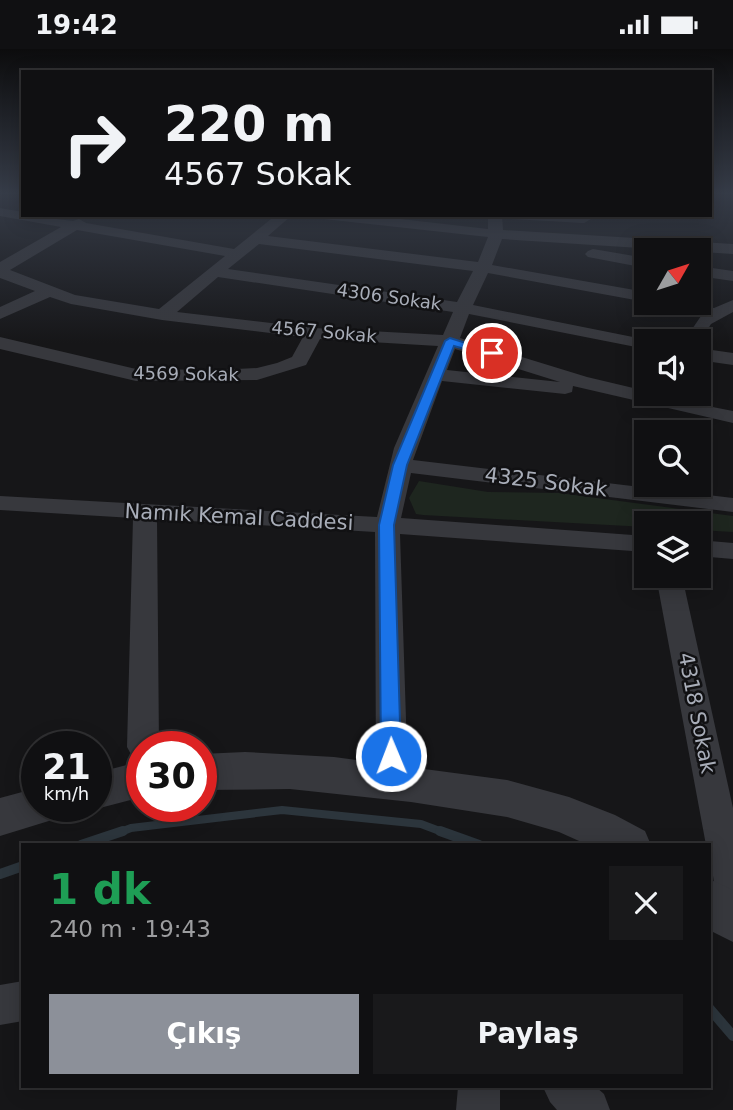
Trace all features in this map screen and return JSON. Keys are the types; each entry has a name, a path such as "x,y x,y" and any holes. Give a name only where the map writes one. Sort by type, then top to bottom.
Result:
{"street":[{"path":"0,270 45,244"},
{"path":"176,244 237,254"},
{"path":"162,315 252,244"},
{"path":"293,244 484,268 634,295"},
{"path":"392,781 387,525 400,465 463,308 484,268 491,244"},
{"path":"559,244 634,260"},
{"path":"654,244 733,249"},
{"name":"4567 Sokak","path":"0,270 71,299 162,315 314,333 450,341 582,382 634,392"},
{"name":"4306 Sokak","path":"214,272 463,308 634,342"},
{"path":"711,273 733,276"},
{"path":"0,314 48,291"},
{"path":"700,329 704,321 733,305"},
{"path":"711,313 715,314"},
{"name":"4569 Sokak","path":"0,343 136,375 216,376 257,374 299,361 314,333"},
{"path":"711,356 733,359"},
{"path":"438,375 634,395"},
{"path":"692,406 733,417"},
{"name":"4325 Sokak","path":"400,465 733,505"},
{"name":"Namık Kemal Caddesi","path":"0,503 387,525 634,543"},
{"path":"143,731 145,511"},
{"path":"711,549 733,551"},
{"name":"4318 Sokak","path":"671,588 733,891"},
{"path":"217,772 270,770 483,792 524,800 575,818 625,843"},
{"path":"0,817 21,811"},
{"path":"711,902 733,919"},
{"path":"0,1005 21,1001"},
{"path":"478,1110 479,1088"},
{"path":"566,1088 588,1110"}],"shaded area":[{"path":"419,481 488,492 559,493 695,511 634,511 634,526 423,515 416,514 409,498"},
{"path":"711,513 733,516 733,532 711,531"}],"waterway":[{"path":"118,833 131,828 282,810 421,824 445,833"},
{"path":"87,843 123,831"},
{"path":"440,831 473,843"},
{"path":"0,874 21,867"},
{"path":"711,1010 733,1036"}],"route":[{"path":"391,756 387,525 400,465 450,341 492,353"}]}
